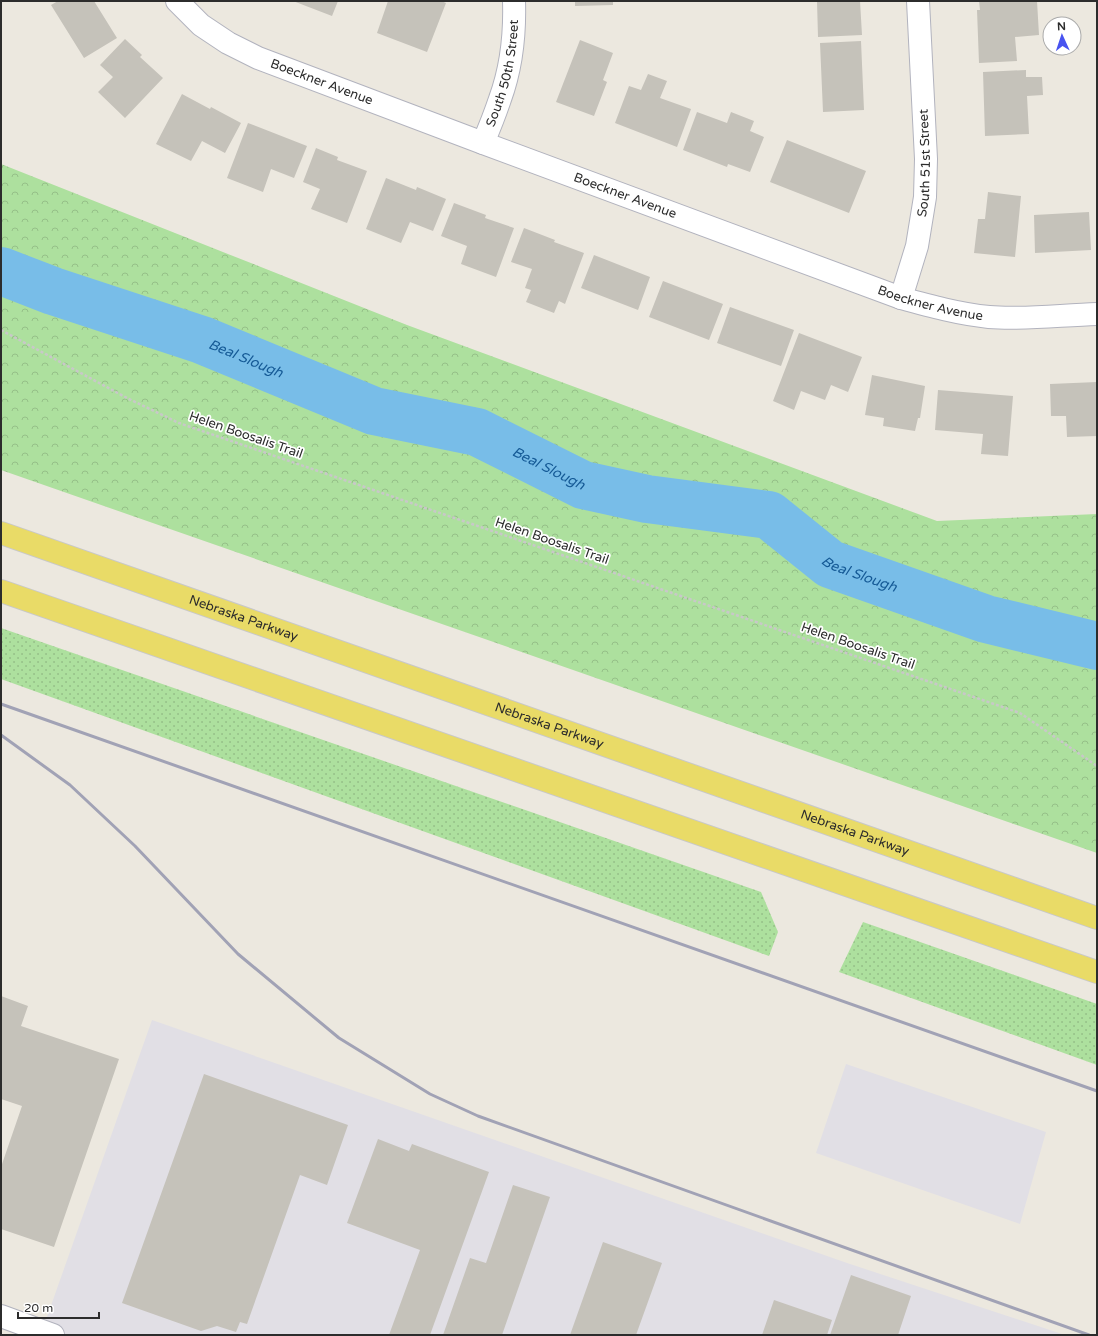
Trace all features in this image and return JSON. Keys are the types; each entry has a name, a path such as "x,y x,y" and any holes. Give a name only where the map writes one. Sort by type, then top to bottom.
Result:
{"main road":[{"name":"Nebraska Parkway","path":"1,533 1097,918"},
{"path":"1,591 1097,972"}],"street":[{"name":"Boeckner Avenue","path":"177,1 201,25 223,40 258,58 901,298 942,310 989,317 1097,314"},
{"name":"South 50th Street","path":"483,143 505,84 512,45 514,1"},
{"name":"South 51st Street","path":"901,298 917,246 925,197 926,159 918,1"},
{"path":"1,1316 53,1335"}],"path":[{"name":"Helen Boosalis Trail","path":"1,330 127,398 179,423 1020,713 1097,766"}],"shaded area":[{"path":"152,1020 847,1263 1065,1335 53,1335 42,1331"},
{"path":"846,1064 1046,1132 1020,1224 816,1153"}],"green space":[{"path":"1,164 407,325 937,521 1097,514 1097,853 1,470"},
{"path":"1,628 761,892 778,932 769,956 1,679"},
{"path":"863,922 1097,1004 1097,1065 839,972"}],"building":[{"path":"58,1 94,1 117,38 84,58 51,5"},
{"path":"293,1 338,1 332,16"},
{"path":"388,1 441,1 446,3 427,52 377,33"},
{"path":"575,1 613,1 613,5 575,6"},
{"path":"817,1 860,1 862,35 818,37"},
{"path":"979,1 1037,1 1039,35 1015,37 1017,61 979,63 977,10 980,10"},
{"path":"125,39 142,55 140,57 163,78 125,118 98,92 113,77 100,65"},
{"path":"580,40 613,53 603,80 607,82 594,116 556,102"},
{"path":"861,41 864,110 823,112 820,43"},
{"path":"1026,70 1026,77 1042,77 1043,95 1027,96 1029,134 985,136 983,72"},
{"path":"648,74 667,81 660,98 691,109 677,147 615,123 629,86 641,90"},
{"path":"182,94 241,123 225,153 202,141 191,161 156,144"},
{"path":"697,112 727,123 731,112 754,121 750,131 764,137 750,172 728,164 727,167 683,150"},
{"path":"248,123 307,146 294,178 271,169 263,192 227,178"},
{"path":"787,140 866,171 849,213 770,182"},
{"path":"316,148 338,157 337,160 367,171 347,223 311,209 320,189 303,182"},
{"path":"386,178 416,190 417,187 446,199 433,231 410,222 401,243 366,229"},
{"path":"988,192 1021,196 1015,257 974,253 978,219 985,219"},
{"path":"454,203 486,215 485,218 514,228 496,277 461,264 467,246 441,236"},
{"path":"1089,212 1091,250 1035,253 1034,215"},
{"path":"524,228 555,240 554,242 584,253 565,304 559,301 554,313 526,302 531,290 525,288 532,269 511,262"},
{"path":"594,255 650,277 638,310 581,288"},
{"path":"663,281 723,304 709,340 649,317"},
{"path":"730,307 794,330 781,366 717,343"},
{"path":"799,333 862,357 848,392 831,385 825,400 801,391 794,410 773,401"},
{"path":"872,375 925,386 920,418 918,418 915,431 883,426 884,418 865,415"},
{"path":"1097,382 1097,436 1067,437 1066,416 1051,416 1050,384"},
{"path":"938,390 1013,396 1008,456 981,454 983,434 935,430"},
{"path":"1,996 28,1006 21,1026 119,1059 54,1247 1,1229 1,1167 22,1106 1,1099"},
{"path":"204,1074 348,1125 327,1185 300,1175 247,1324 240,1322 236,1332 217,1326 201,1331 122,1303"},
{"path":"378,1139 409,1151 412,1144 489,1172 430,1335 389,1335 420,1250 347,1223"},
{"path":"513,1185 550,1197 502,1335 443,1335 470,1258 486,1263"},
{"path":"603,1242 662,1263 636,1335 570,1335"},
{"path":"851,1275 911,1296 898,1335 830,1335"},
{"path":"774,1300 832,1320 827,1335 762,1335"}],"waterway":[{"name":"Beal Slough","path":"1,271 53,291 202,340 374,411 477,432 583,485 647,499 769,515 830,564 986,619 1097,646"}],"railway":[{"path":"1,704 1097,1091"},
{"path":"1,735 70,785 135,846 238,954 339,1038 430,1094 478,1116 1089,1335"}]}
